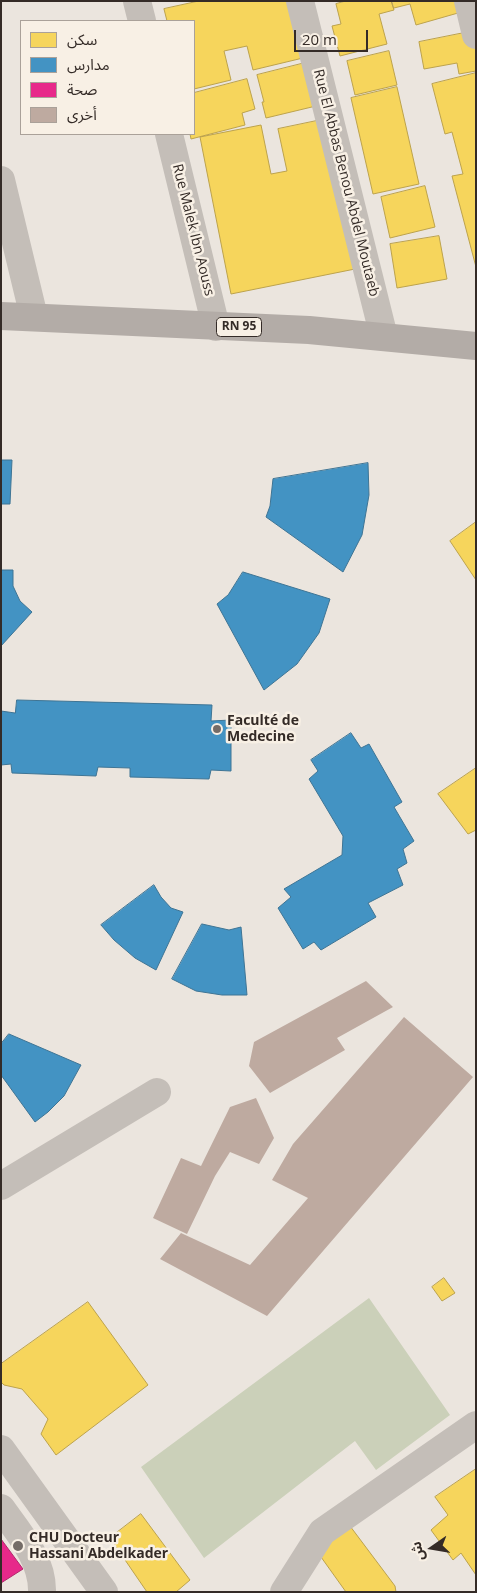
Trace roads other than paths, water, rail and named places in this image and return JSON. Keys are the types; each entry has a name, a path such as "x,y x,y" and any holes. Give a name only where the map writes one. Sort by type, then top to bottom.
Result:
{"main road":[{"name":"RN 95","path":"1,316 309,330 476,346"}],"street":[{"path":"137,1 142,20"},
{"path":"468,1 476,35"},
{"name":"Rue El Abbas Benou Abdel Moutaeb","path":"308,3 384,337"},
{"name":"Rue Malek Ibn Aouss","path":"169,135 216,326"},
{"path":"1,180 34,317"},
{"path":"1,1186 157,1092"},
{"path":"284,1592 322,1532 476,1425"},
{"path":"1,1449 104,1592"},
{"path":"1,1508 36,1561 42,1578 42,1592"}],"place":[{"name":"Faculté de Medecine","path":"217,729"},
{"name":"CHU Docteur Hassani Abdelkader","path":"18,1546"}]}
